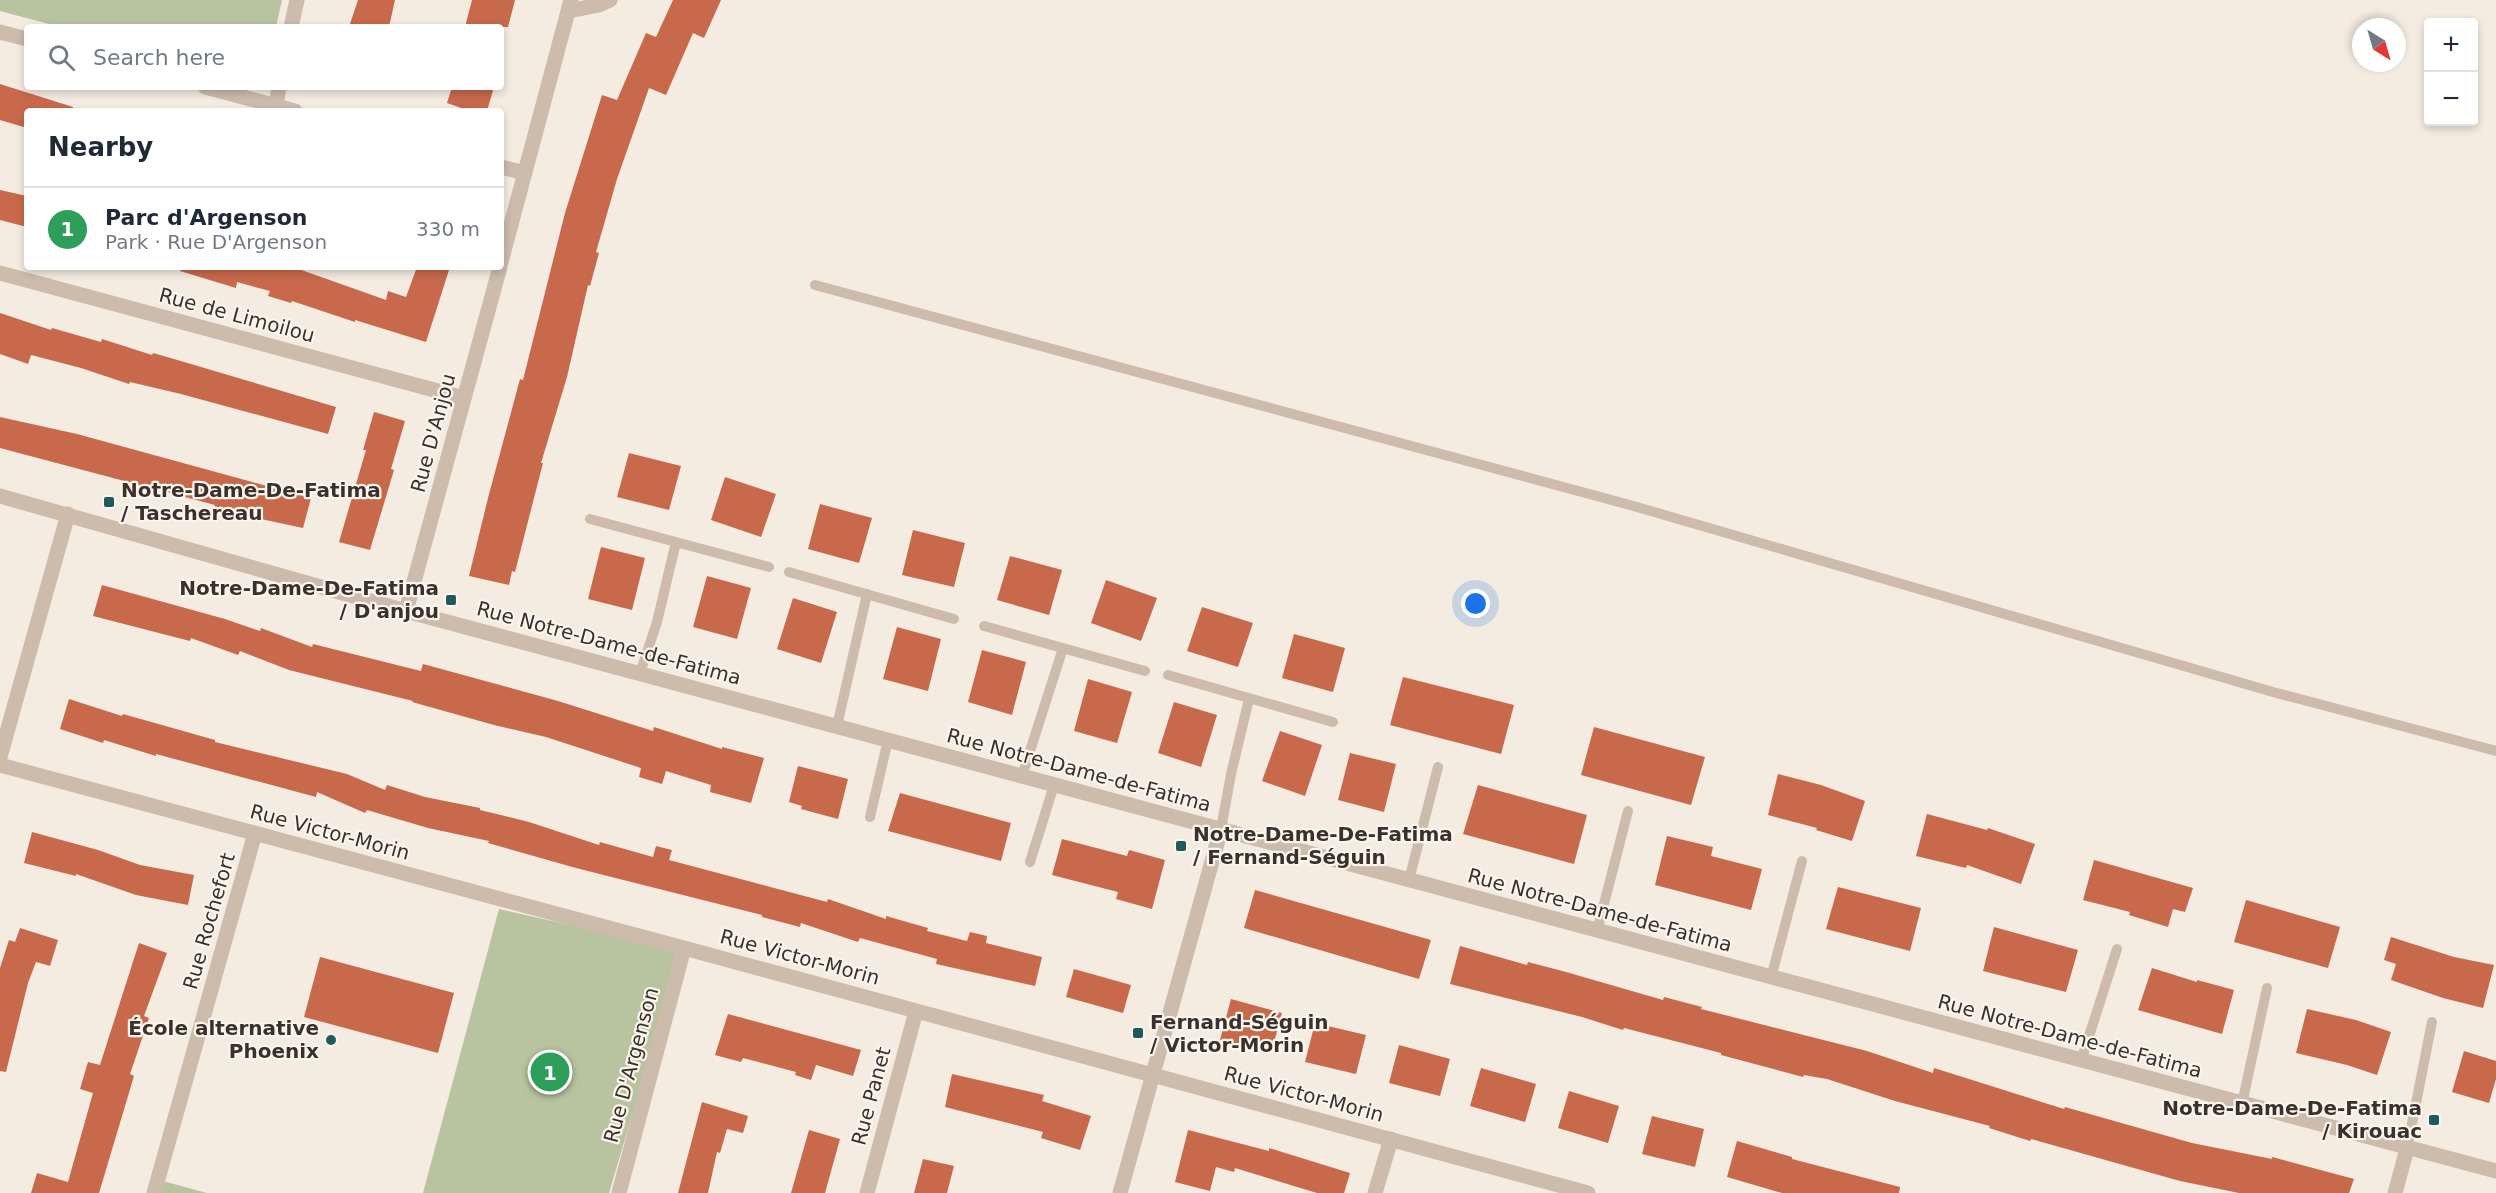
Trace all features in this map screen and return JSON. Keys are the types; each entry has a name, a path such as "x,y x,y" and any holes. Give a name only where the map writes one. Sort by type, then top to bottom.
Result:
{"street":[{"path":"292,24 297,0"},
{"path":"504,251 570,5 599,5 610,0"},
{"path":"0,32 24,38"},
{"path":"216,90 283,108"},
{"path":"276,106 279,90"},
{"path":"504,168 525,173"},
{"name":"Rue D'Anjou","path":"406,610 499,270"},
{"name":"Rue de Limoilou","path":"0,273 464,398"},
{"name":"Rue Notre-Dame-de-Fatima","path":"0,496 640,674 2496,1171"},
{"path":"0,757 68,514"},
{"name":"Rue Victor-Morin","path":"0,765 1588,1193"},
{"path":"1120,1193 1221,830"},
{"name":"Rue Rochefort","path":"154,1193 255,834"},
{"name":"Rue D'Argenson","path":"619,1193 684,948"},
{"name":"Rue Panet","path":"867,1193 916,1011"},
{"path":"1375,1193 1391,1139"},
{"path":"2395,1193 2407,1149"}],"lane":[{"path":"815,285 1630,505 2272,692 2496,752"},
{"path":"590,519 769,567"},
{"path":"640,674 657,622 676,542"},
{"path":"789,572 954,619"},
{"path":"837,726 867,594"},
{"path":"984,626 1145,671"},
{"path":"1022,776 1064,648"},
{"path":"1168,675 1333,722"},
{"path":"1221,830 1231,774 1249,699"},
{"path":"870,818 888,740"},
{"path":"1409,880 1438,767"},
{"path":"1030,862 1054,785"},
{"path":"1597,931 1628,811"},
{"path":"1771,978 1802,861"},
{"path":"2081,1061 2117,949"},
{"path":"2242,1104 2267,988"},
{"path":"2407,1149 2432,1022"}],"green space":[{"path":"0,0 282,0 277,24 49,24 0,11"},
{"path":"499,909 681,950 609,1193 423,1193"},
{"path":"159,1180 207,1193 156,1193"}],"building":[{"path":"358,0 395,0 390,24 350,24"},
{"path":"472,0 515,0 508,27 504,27 504,24 466,24"},
{"path":"673,0 721,0 704,38 693,33 666,95 649,88 617,179 596,252 599,253 590,286 588,285 567,377 541,463 543,463 515,572 512,571 509,585 469,576 520,379 523,380 565,213 602,95 617,100 646,33 656,37"},
{"path":"0,84 73,107 24,108 24,127 0,120"},
{"path":"451,90 493,90 488,108 461,108 447,103"},
{"path":"0,190 24,195 24,226 0,220"},
{"path":"301,270 386,300 388,291 406,297 416,270 449,270 426,342 292,301 291,303 268,296 270,291 237,282 236,288 180,271"},
{"path":"0,313 51,330 52,328 101,342 102,339 152,355 153,353 336,407 328,434 181,394 130,382 129,384 31,355 28,364 0,354"},
{"path":"374,412 405,421 391,469 394,470 370,550 339,542 366,450 363,450"},
{"path":"0,417 77,434 311,498 303,528 237,514 215,505 0,448"},
{"path":"629,453 681,466 669,510 617,497"},
{"path":"725,477 776,494 761,537 711,520"},
{"path":"820,504 872,518 859,563 808,549"},
{"path":"913,530 965,543 954,587 902,575"},
{"path":"601,547 645,558 632,610 588,599"},
{"path":"1010,556 1062,570 1049,615 997,600"},
{"path":"707,576 751,588 737,639 693,627"},
{"path":"1106,580 1157,598 1141,641 1091,623"},
{"path":"102,585 260,631 261,628 312,647 313,644 421,671 423,664 558,701 653,731 654,727 722,749 722,747 764,758 751,803 710,792 711,785 666,771 662,784 639,777 641,768 546,737 289,670 240,651 238,655 191,638 190,641 93,616"},
{"path":"793,598 837,612 821,663 777,649"},
{"path":"1202,607 1253,623 1238,667 1187,651"},
{"path":"897,627 941,639 928,691 883,679"},
{"path":"1294,634 1345,648 1333,692 1282,678"},
{"path":"982,650 1026,662 1012,715 968,702"},
{"path":"1403,677 1514,705 1501,754 1390,725"},
{"path":"1088,679 1132,692 1117,743 1074,731"},
{"path":"69,699 122,716 123,714 215,740 215,742 347,774 385,790 387,785 425,797 480,808 480,810 529,822 599,845 600,842 653,857 656,846 672,850 669,860 827,902 828,899 886,919 886,916 928,928 927,931 967,941 970,932 987,936 986,943 1042,957 1035,986 936,964 937,959 860,938 858,942 801,923 800,927 762,917 762,915 576,868 488,843 489,841 428,828 367,810 365,813 317,792 316,797 156,754 156,756 104,740 103,743 60,729"},
{"path":"1174,702 1217,715 1201,767 1158,753"},
{"path":"1594,727 1705,757 1691,805 1581,775"},
{"path":"1280,731 1322,745 1305,796 1262,781"},
{"path":"1350,753 1396,764 1384,812 1338,800"},
{"path":"798,766 848,779 838,819 801,809 802,806 789,802"},
{"path":"1778,774 1821,785 1865,801 1852,841 1816,830 1817,828 1768,815"},
{"path":"1478,785 1587,815 1574,864 1463,834"},
{"path":"900,793 1011,823 1001,861 888,831"},
{"path":"1927,814 1987,830 1988,828 2035,844 2021,884 1967,865 1966,868 1916,856"},
{"path":"32,832 98,850 140,865 194,875 188,905 136,895 76,874 76,876 24,863"},
{"path":"1667,836 1713,847 1711,856 1762,869 1751,910 1655,885"},
{"path":"1062,839 1127,856 1129,850 1165,860 1152,909 1116,899 1118,892 1052,875"},
{"path":"2094,860 2193,888 2185,912 2173,909 2168,927 2129,915 2130,912 2083,900"},
{"path":"1838,887 1921,908 1910,951 1826,929"},
{"path":"1255,890 1431,940 1419,979 1244,928"},
{"path":"2246,900 2340,927 2328,968 2234,942"},
{"path":"1994,927 2078,950 2066,992 1983,971"},
{"path":"20,928 58,940 50,966 36,962 28,983 6,1072 0,1071 0,968 9,940 15,942"},
{"path":"2391,937 2454,957 2494,965 2483,1008 2443,998 2391,980 2396,964 2384,960"},
{"path":"139,943 167,953 144,1016 149,1018 130,1074 134,1076 99,1193 31,1193 37,1173 68,1182 93,1093 80,1089 88,1062 100,1065"},
{"path":"1460,946 1867,1051 1933,1073 1934,1068 2064,1109 2065,1107 2192,1143 2272,1159 2272,1157 2354,1179 2349,1193 2239,1193 2180,1181 2031,1139 2030,1141 1989,1128 1990,1126 1895,1101 1827,1079 1804,1075 1803,1077 1721,1055 1721,1053 1624,1028 1623,1030 1582,1017 1450,984"},
{"path":"320,957 454,993 438,1053 304,1017"},
{"path":"2152,968 2197,982 2197,980 2234,990 2222,1034 2138,1010"},
{"path":"1074,969 1131,985 1123,1013 1066,997"},
{"path":"1231,999 1282,1013 1271,1053 1220,1040"},
{"path":"2307,1009 2356,1020 2391,1032 2377,1075 2296,1053"},
{"path":"728,1014 861,1050 853,1076 816,1065 811,1080 795,1075 796,1072 743,1058 741,1062 715,1055"},
{"path":"1315,1023 1366,1035 1356,1074 1305,1062"},
{"path":"1399,1045 1450,1059 1440,1096 1389,1083"},
{"path":"2464,1051 2496,1061 2496,1079 2489,1103 2452,1092"},
{"path":"1481,1068 1536,1084 1525,1122 1470,1106"},
{"path":"952,1074 1044,1095 1042,1101 1091,1116 1080,1150 1041,1138 1043,1132 945,1107"},
{"path":"1569,1091 1619,1106 1608,1143 1558,1128"},
{"path":"702,1102 748,1116 743,1133 727,1129 720,1153 717,1152 708,1193 678,1193"},
{"path":"1652,1116 1704,1129 1695,1167 1642,1154"},
{"path":"809,1130 840,1139 825,1193 791,1193"},
{"path":"1188,1130 1269,1151 1269,1148 1350,1173 1344,1193 1317,1193 1235,1168 1234,1172 1216,1167 1210,1191 1175,1182"},
{"path":"1737,1141 1792,1157 1792,1159 1900,1187 1899,1193 1782,1193 1727,1177"},
{"path":"923,1159 954,1166 947,1193 914,1193"}],"place":[{"name":"Notre-Dame-De-Fatima / Taschereau","path":"109,502"},
{"name":"Notre-Dame-De-Fatima / D'anjou","path":"451,600"},
{"name":"Notre-Dame-De-Fatima / Fernand-Séguin","path":"1181,846"},
{"name":"Fernand-Séguin / Victor-Morin","path":"1138,1033"},
{"name":"École alternative Phoenix","path":"331,1040"},
{"name":"Parc d'Argenson","path":"550,1072"},
{"name":"Notre-Dame-De-Fatima / Kirouac","path":"2434,1120"}]}
